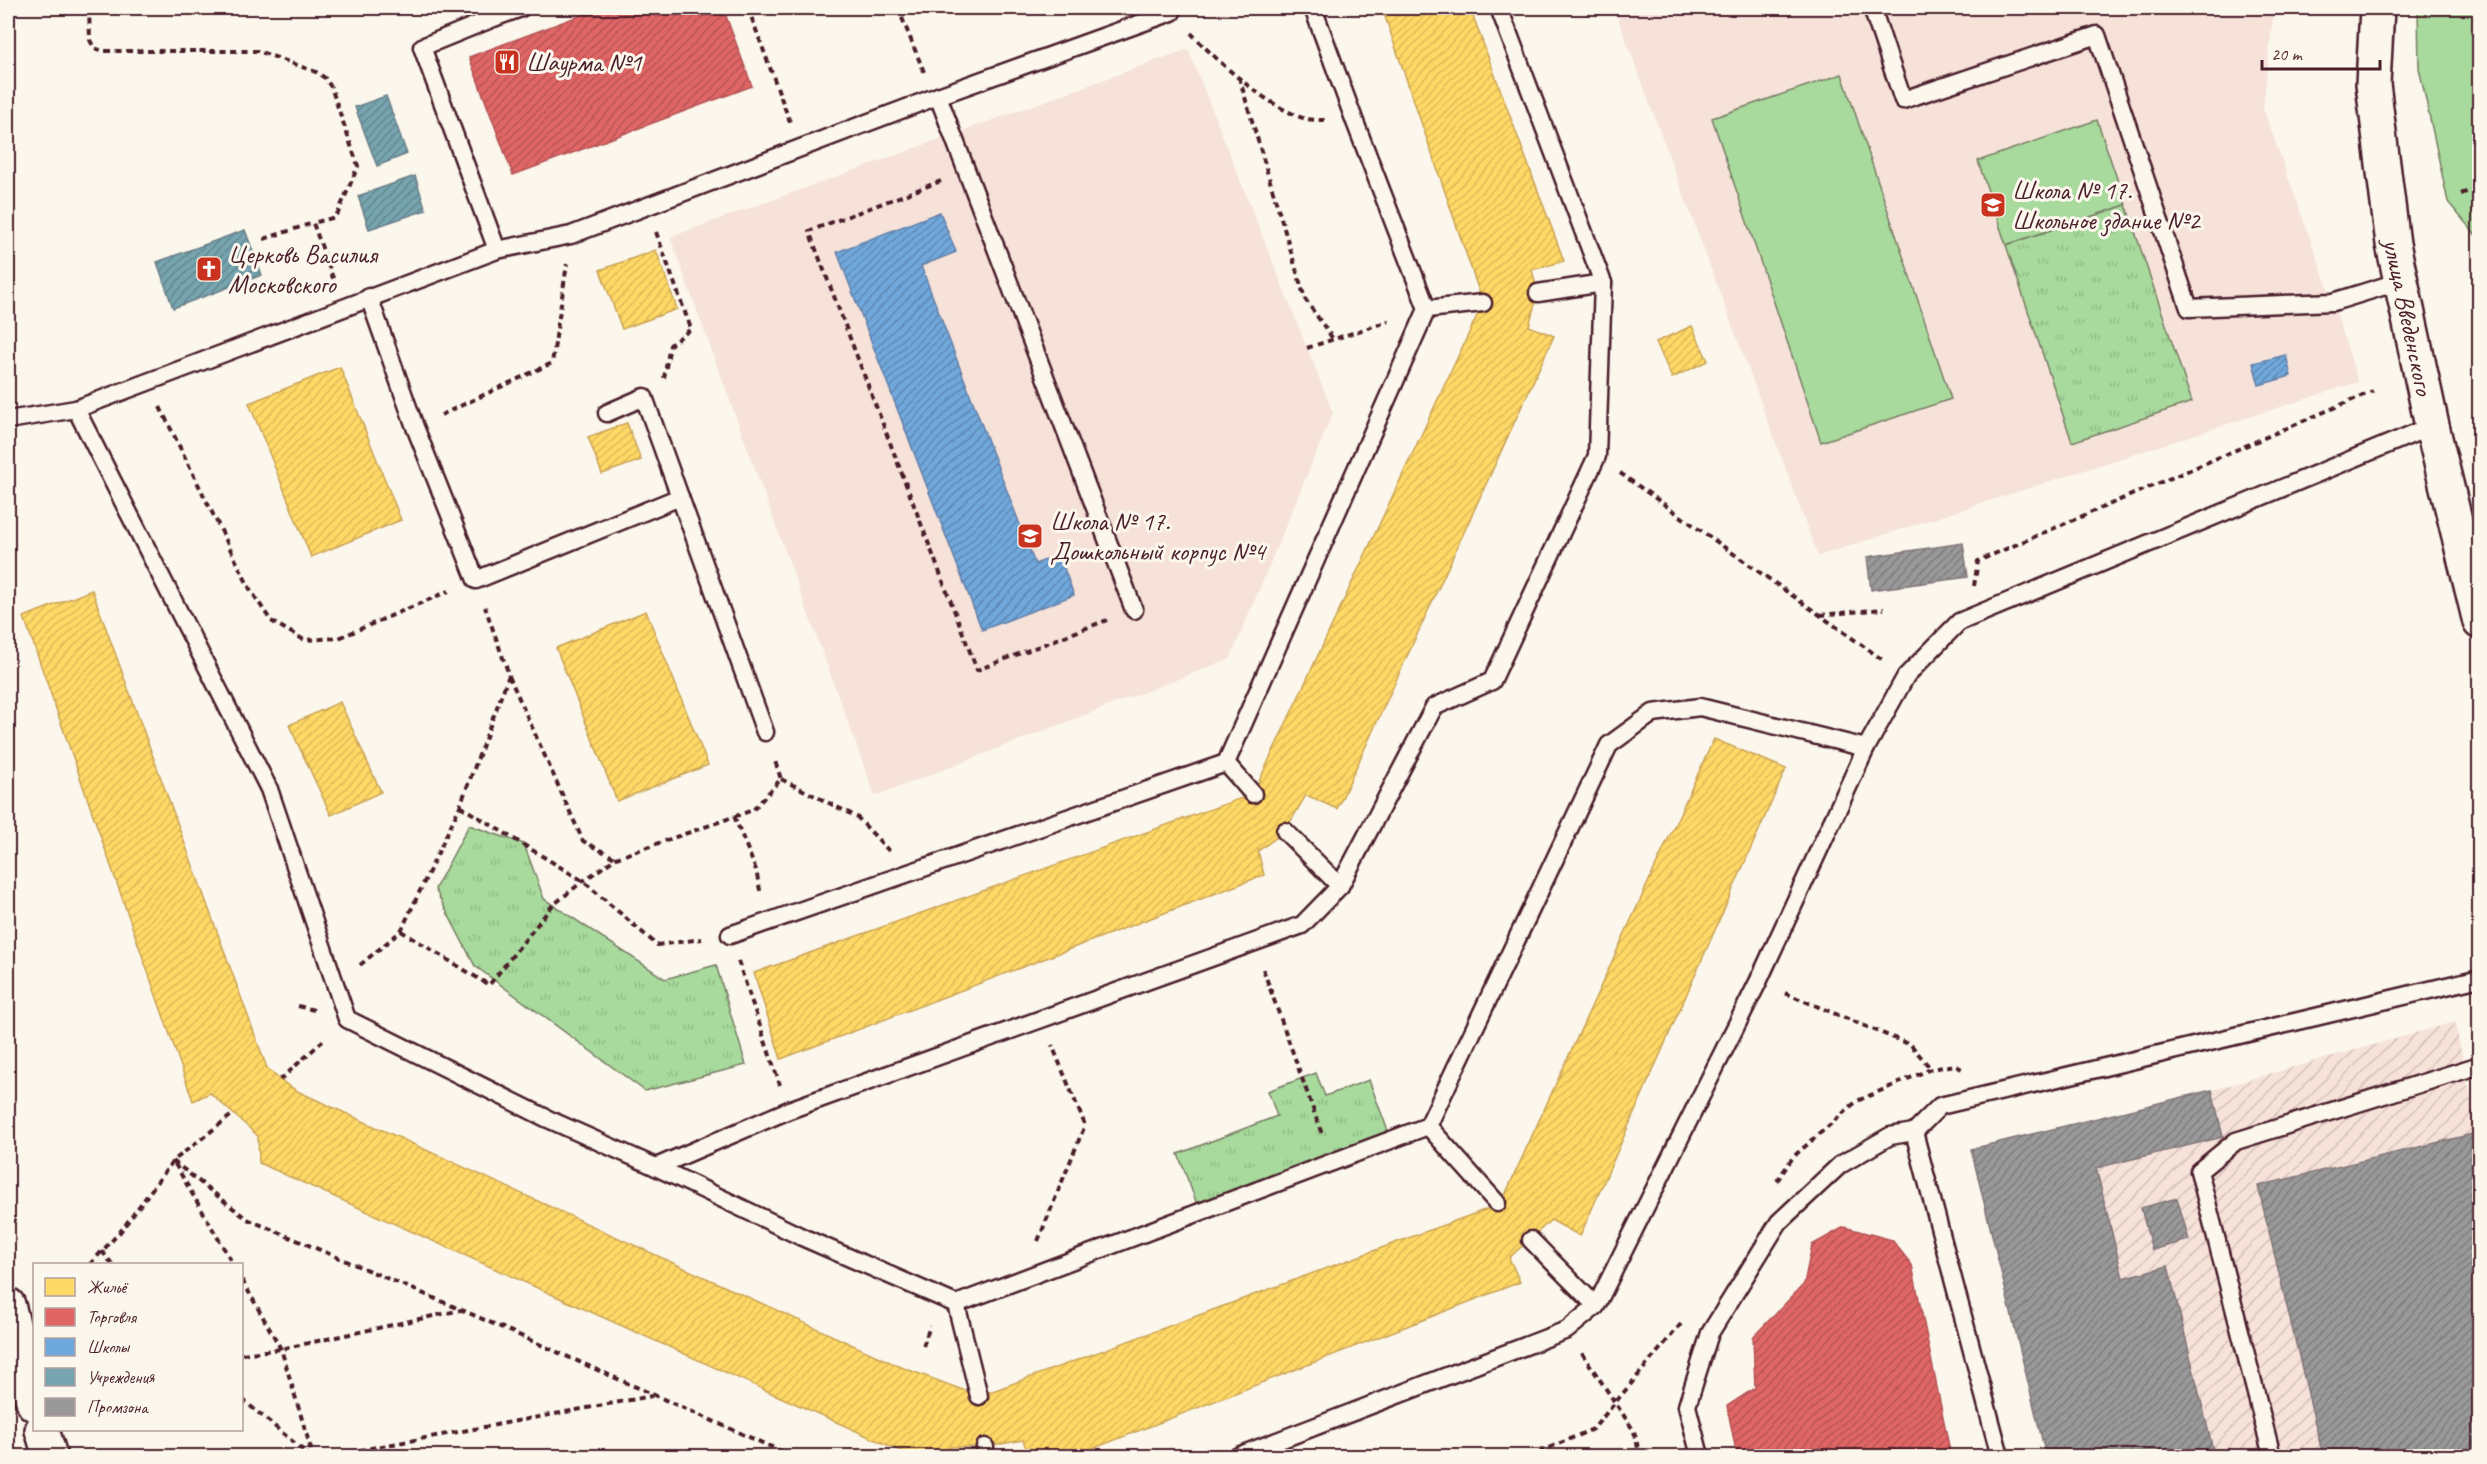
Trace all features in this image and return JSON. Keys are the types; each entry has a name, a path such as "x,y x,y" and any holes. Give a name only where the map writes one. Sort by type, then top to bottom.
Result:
{"street":[{"name":"улица Введенского","path":"2377,8 2373,84 2386,197 2401,281 2432,426 2480,622"},
{"path":"8,1305 33,1400"},
{"path":"42,1431 50,1456"}],"lane":[{"path":"497,249 422,47 494,12 521,8"},
{"path":"730,935 1226,763 1427,309 1354,122 1313,8"},
{"path":"656,1167 789,1110 1302,925 1340,886 1434,707 1492,681 1597,456 1603,283 1499,8"},
{"path":"1872,8 1903,100 2097,35 2189,308 2332,302 2401,281"},
{"path":"8,420 76,409 497,249 571,234 1171,10"},
{"path":"936,97 967,171 1134,610"},
{"path":"1538,293 1603,283"},
{"path":"369,297 416,427 476,580 680,497"},
{"path":"1427,309 1483,303"},
{"path":"607,412 644,398 765,732"},
{"path":"76,409 269,789 346,1019 548,1119 656,1167 802,1238 956,1304 1428,1126 1609,745 1653,713 1700,707 1866,748"},
{"path":"1238,1456 1568,1330 1596,1306 1758,982 1866,748 1906,676 1959,622 2432,426"},
{"path":"1226,763 1253,794"},
{"path":"1285,831 1340,886"},
{"path":"1700,1456 1687,1406 1710,1334 1779,1221 1840,1165 1890,1136 1914,1132 1940,1106 2480,978"},
{"path":"2272,1456 2199,1172 2236,1141 2480,1065"},
{"path":"1428,1126 1497,1203"},
{"path":"1914,1132 2000,1456"},
{"path":"1531,1240 1596,1306"},
{"path":"956,1304 979,1396"}],"path":[{"path":"89,8 90,40 94,48 103,51 258,51 316,72 325,78 331,87 358,166 338,213 332,218 264,239"},
{"path":"748,8 799,148"},
{"path":"898,8 936,97"},
{"path":"1171,10 1215,59 1274,104 1307,119 1354,122"},
{"path":"1239,77 1305,299 1333,339"},
{"path":"967,171 809,231 977,670 1134,610"},
{"path":"2461,194 2480,187"},
{"path":"646,206 691,329 670,345 656,428"},
{"path":"314,223 344,307"},
{"path":"416,427 552,363 571,234"},
{"path":"1307,348 1427,309"},
{"path":"148,381 250,589 271,621 304,640 339,638 476,580 509,675 583,841 616,858"},
{"path":"1973,588 1978,561 2373,391"},
{"path":"1597,456 1906,676"},
{"path":"1820,615 1884,609"},
{"path":"336,985 401,931 460,806 509,675"},
{"path":"765,732 781,779 857,817 910,873"},
{"path":"401,931 489,985 552,906 583,881 616,858 753,810 781,779"},
{"path":"460,806 583,881 657,945 730,935 770,1058"},
{"path":"734,816 756,870"},
{"path":"1254,943 1332,1162"},
{"path":"1758,982 1911,1045 1931,1069"},
{"path":"280,1080 346,1019"},
{"path":"1023,1279 1085,1125 1042,1019"},
{"path":"91,1263 120,1232 173,1161 233,1114"},
{"path":"173,1161 232,1263"},
{"path":"173,1161 247,1219 462,1310 792,1456"},
{"path":"102,1251 111,1263"},
{"path":"243,1282 281,1349 311,1456"},
{"path":"243,1354 281,1349 462,1310"},
{"path":"1568,1330 1634,1431 1640,1456"},
{"path":"328,1456 654,1395"},
{"path":"243,1400 311,1456"}],"shaded area":[{"name":"Школа № 17. Школьное здание №2","path":"1614,8 2274,8 2263,108 2333,302 2358,382 1818,556"},
{"name":"Школа № 17. Дошкольный корпус №4","path":"1188,49 1333,413 1230,659 875,796 670,237"},
{"path":"2455,1022 2480,1143 2479,1456 2046,1456 1971,1149 2212,1090"}],"green space":[{"path":"2418,8 2479,8 2479,20 2474,23 2480,49 2479,239 2448,202 2419,68"},
{"path":"1842,74 1951,399 1821,442 1712,118"},
{"path":"2097,120 2126,205 2006,245 1978,161"},
{"path":"2126,205 2192,402 2072,442 2006,245"},
{"path":"469,825 524,844 544,899 665,979 716,965 746,1065 645,1091 475,966 435,889"},
{"path":"1316,1073 1325,1096 1369,1080 1388,1131 1197,1204 1178,1154 1277,1116 1268,1091"}],"building: Жильё":[{"path":"1382,8 1470,8 1564,261 1532,270 1538,293 1529,326 1554,336 1337,809 1306,795 1285,831 1258,851 1264,875 781,1059 754,973 1253,794 1483,303"},
{"path":"656,250 677,309 622,329 600,270"},
{"path":"1692,326 1708,361 1672,378 1656,342"},
{"path":"340,367 401,520 311,557 249,403"},
{"path":"627,423 641,460 602,474 588,437"},
{"path":"92,590 267,1068 280,1080 297,1091 901,1367 979,1396 1490,1208 1497,1203 1504,1197 1714,739 1786,769 1580,1236 1551,1220 1509,1258 1520,1282 1074,1456 1029,1456 1023,1440 985,1447 950,1447 944,1456 912,1456 259,1163 258,1136 210,1093 193,1101 24,617"},
{"path":"646,611 708,765 617,801 556,648"},
{"path":"340,702 381,792 331,815 289,725"}],"building: Торговля":[{"path":"600,8 723,8 752,86 513,175 469,57"},
{"path":"1844,1227 1892,1240 1912,1265 1951,1456 1737,1456 1727,1406 1755,1388 1753,1337 1804,1284 1812,1245"}],"building: Школы":[{"path":"940,212 956,252 921,266 1035,564 1059,555 1074,595 982,630 837,252"},
{"path":"2286,355 2291,376 2259,385 2253,363"}],"building: Учреждения":[{"path":"386,96 407,154 377,166 355,107"},
{"path":"415,176 426,210 369,229 358,196"},
{"name":"Церковь Василия Московского","path":"245,230 262,275 173,308 157,262"}],"building: Промзона":[{"path":"1963,543 1968,577 1871,590 1867,557"},
{"path":"2212,1090 2223,1137 2096,1168 2123,1278 2168,1266 2214,1454 2229,1450 2231,1456 2046,1456 1971,1149"},
{"path":"2477,1133 2480,1143 2480,1456 2323,1456 2258,1186"},
{"path":"2177,1198 2189,1240 2152,1250 2141,1208"}],"place":[{"name":"Шаурма №1","path":"507,62"},
{"name":"Школа № 17. Школьное здание №2","path":"1993,205"},
{"name":"Церковь Василия Московского","path":"209,269"},
{"name":"Школа № 17. Дошкольный корпус №4","path":"1030,536"}]}
